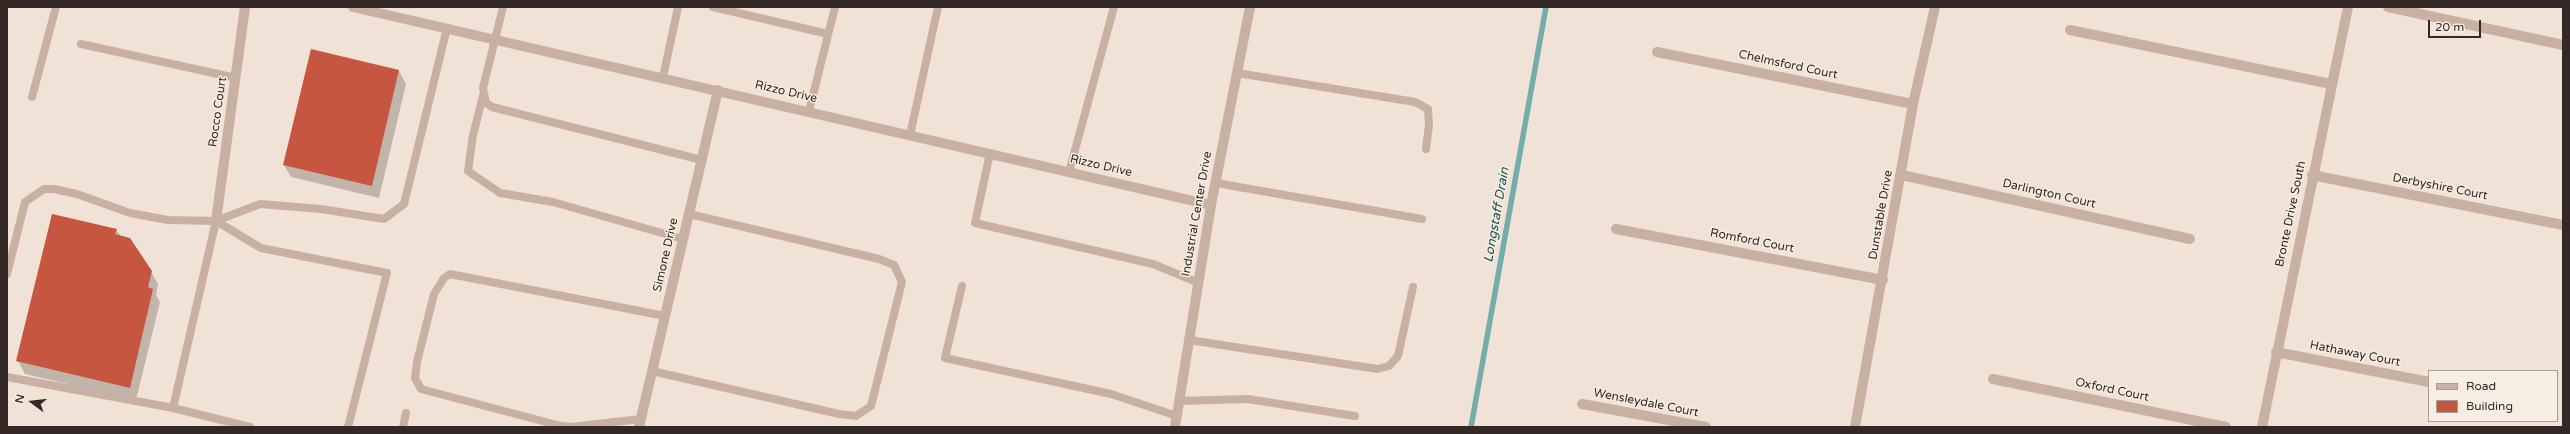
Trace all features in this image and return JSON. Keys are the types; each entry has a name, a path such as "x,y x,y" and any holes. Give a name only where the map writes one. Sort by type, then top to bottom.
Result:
{"street":[{"name":"Rocco Court","path":"216,221 245,7"},
{"name":"Rizzo Drive","path":"357,7 1211,205"},
{"name":"Industrial Center Drive","path":"1175,427 1211,205 1250,7"},
{"name":"Dunstable Drive","path":"1855,427 1902,175 1913,104 1935,7"},
{"name":"Bronte Drive South","path":"2262,427 2312,175 2348,7"},
{"path":"2388,7 2563,45"},
{"path":"2070,30 2331,84"},
{"name":"Chelmsford Court","path":"1658,52 1913,104"},
{"name":"Simone Drive","path":"640,423 718,90"},
{"name":"Darlington Court","path":"1902,175 2190,239"},
{"name":"Derbyshire Court","path":"2312,175 2563,225"},
{"name":"Romford Court","path":"1616,229 1883,280"},
{"name":"Hathaway Court","path":"2276,352 2428,382"},
{"name":"Oxford Court","path":"1993,379 2226,427"},
{"name":"Wensleydale Court","path":"1582,404 1706,427"}],"lane":[{"path":"32,97 56,7"},
{"path":"503,7 496,39 486,71 483,96 473,135 468,171 500,193 553,202 684,239"},
{"path":"662,77 678,7"},
{"path":"713,7 828,34"},
{"path":"809,111 835,7"},
{"path":"910,135 938,7"},
{"path":"1069,172 1114,7"},
{"path":"7,274 25,202 44,189 54,189 77,194 130,213 160,219 216,221 260,204 321,209 384,219 404,204 447,28"},
{"path":"81,44 236,78"},
{"path":"1237,73 1415,102 1428,109 1429,125 1426,149"},
{"path":"483,96 486,103 492,107 702,160"},
{"path":"990,153 974,223 1153,264 1199,283"},
{"path":"1216,183 1422,219"},
{"path":"652,371 839,414 856,416 871,406 902,282 894,265 879,259 689,214"},
{"path":"173,408 216,221"},
{"path":"216,221 261,248 387,273 348,427"},
{"path":"640,423 571,427 561,426 421,389 415,378 417,362 434,294 444,278 450,274 665,316"},
{"path":"962,286 944,358 1111,394 1177,416"},
{"path":"1189,340 1378,369 1389,366 1398,356 1413,287"},
{"path":"7,377 173,408 250,427"},
{"path":"1180,401 1248,399 1355,416"},
{"path":"403,427 406,413"}],"building":[{"path":"311,49 399,70 372,186 283,165"},
{"path":"52,214 117,229 115,234 130,238 152,271 148,287 153,289 130,388 16,361"}],"waterway":[{"name":"Longstaff Drain","path":"1471,427 1546,7"}]}
